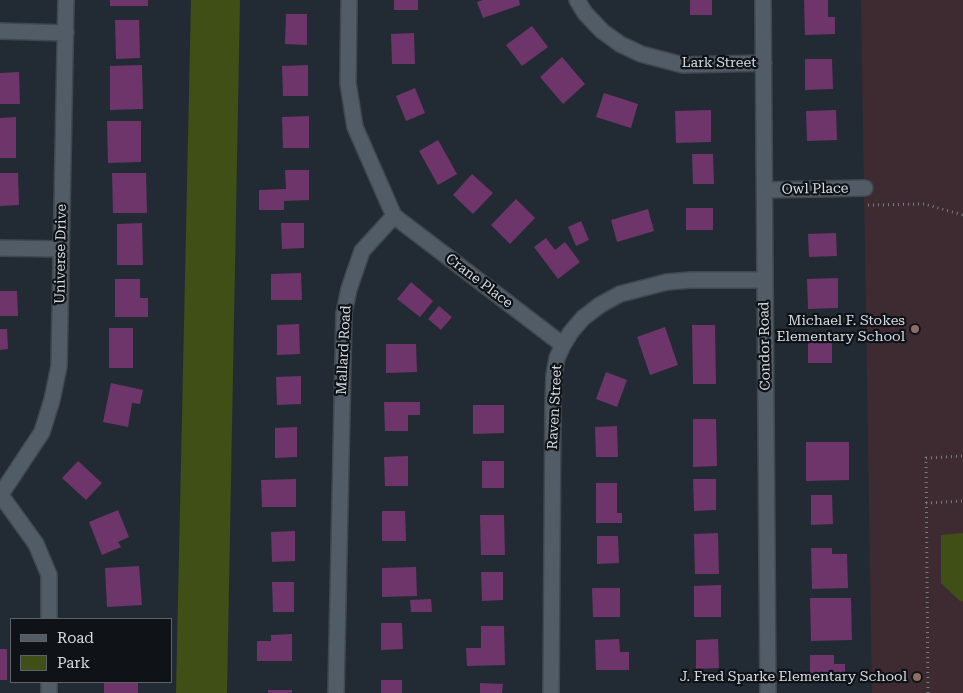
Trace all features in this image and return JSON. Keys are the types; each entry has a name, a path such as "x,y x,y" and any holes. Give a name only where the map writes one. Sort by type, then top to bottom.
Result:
{"street":[{"name":"Universe Drive","path":"0,494 42,432 52,400 59,366 66,0"},
{"path":"349,0 348,83 355,127 394,216"},
{"name":"Lark Street","path":"577,0 584,13 602,32 620,44 641,54 683,65 764,63"},
{"name":"Condor Road","path":"763,0 766,190 764,280 768,693"},
{"path":"0,31 66,32"},
{"name":"Owl Place","path":"766,190 865,188"},
{"name":"Crane Place","path":"394,216 563,345"},
{"name":"Mallard Road","path":"336,693 344,313 349,289 362,251 394,216"},
{"path":"0,248 61,249"},
{"name":"Raven Street","path":"551,693 554,374 557,358 563,345 583,318 600,305 620,294 667,282 690,280 764,280"},
{"path":"0,494 36,544 49,575 49,618"}],"path":[{"path":"868,206 924,204 963,215"},
{"path":"928,693 926,458 963,456"},
{"path":"926,502 963,501"}],"shaded area":[{"name":"Michael F. Stokes Elementary School","path":"861,0 963,0 963,693 872,693"}],"green space":[{"path":"191,0 240,0 227,693 176,693"},
{"path":"963,533 963,600 961,602 941,583 941,535"}],"building":[{"path":"110,0 148,0 148,6 110,6"},
{"path":"394,0 418,0 418,10 394,10"},
{"path":"483,0 519,0 520,5 483,18 477,2"},
{"path":"690,0 712,0 712,15 690,15"},
{"path":"804,0 828,0 828,17 835,17 835,34 805,35"},
{"path":"286,14 307,14 307,45 285,44"},
{"path":"115,20 139,20 140,58 116,59"},
{"path":"532,26 548,47 522,66 506,45"},
{"path":"414,33 415,64 392,64 391,34"},
{"path":"562,57 585,84 563,104 540,77"},
{"path":"805,59 832,59 833,89 805,90"},
{"path":"142,65 143,109 110,110 110,66"},
{"path":"308,65 308,96 283,96 282,66"},
{"path":"19,72 20,104 0,104 0,73"},
{"path":"415,88 425,113 406,121 396,96"},
{"path":"604,93 638,104 631,128 596,117"},
{"path":"711,110 711,142 676,143 675,111"},
{"path":"836,110 837,140 807,141 806,111"},
{"path":"309,116 309,148 283,148 282,117"},
{"path":"16,117 16,158 0,158 0,118"},
{"path":"107,121 141,121 141,162 108,163"},
{"path":"438,140 457,174 438,185 419,151"},
{"path":"692,154 713,154 714,184 693,184"},
{"path":"285,170 309,170 309,200 284,201 284,210 259,210 259,190 286,189"},
{"path":"0,173 18,173 19,205 0,206"},
{"path":"112,173 146,173 147,213 113,213"},
{"path":"472,174 493,193 473,214 453,195"},
{"path":"516,199 535,218 510,244 491,225"},
{"path":"686,208 713,208 713,230 686,230"},
{"path":"648,209 654,231 617,242 611,220"},
{"path":"581,221 589,240 576,246 568,227"},
{"path":"142,223 143,265 117,265 117,224"},
{"path":"281,223 304,223 304,248 282,249"},
{"path":"836,233 837,256 809,257 808,234"},
{"path":"546,238 555,250 565,242 580,262 558,279 534,247"},
{"path":"301,273 302,300 271,300 271,274"},
{"path":"838,278 838,308 808,309 807,279"},
{"path":"115,279 140,279 140,298 148,298 148,317 115,317"},
{"path":"411,282 433,301 420,317 397,299"},
{"path":"0,291 17,291 18,316 0,316"},
{"path":"439,306 452,317 441,330 428,319"},
{"path":"299,324 300,354 277,355 277,325"},
{"path":"692,325 715,325 716,384 693,384"},
{"path":"665,327 678,365 650,375 637,337"},
{"path":"109,328 133,328 133,368 109,368"},
{"path":"0,329 7,329 8,349 0,350"},
{"path":"832,332 832,363 808,363 808,333"},
{"path":"386,344 416,344 417,372 386,373"},
{"path":"606,372 627,380 617,407 596,399"},
{"path":"301,376 301,404 277,405 276,377"},
{"path":"111,383 143,390 140,404 132,403 128,427 103,422"},
{"path":"384,402 420,402 420,415 408,415 408,431 385,431"},
{"path":"473,405 504,405 504,433 473,434"},
{"path":"693,419 716,419 717,466 693,467"},
{"path":"617,426 618,457 596,457 595,427"},
{"path":"297,427 297,457 275,458 275,428"},
{"path":"806,442 849,442 849,480 806,481"},
{"path":"408,456 408,486 385,486 384,457"},
{"path":"78,461 102,483 86,500 62,478"},
{"path":"482,461 504,461 504,488 482,488"},
{"path":"296,479 296,507 262,507 261,480"},
{"path":"693,479 716,479 716,510 694,511"},
{"path":"596,483 617,483 617,513 622,513 622,523 596,523"},
{"path":"811,495 832,495 833,524 811,525"},
{"path":"118,510 129,537 118,542 121,547 102,555 89,522"},
{"path":"382,511 405,511 406,541 382,541"},
{"path":"480,515 504,515 505,555 481,555"},
{"path":"295,531 295,561 272,562 271,532"},
{"path":"718,533 719,574 695,574 694,534"},
{"path":"597,536 618,536 619,563 597,564"},
{"path":"811,548 832,548 832,554 847,554 848,588 812,589"},
{"path":"139,566 142,605 107,607 105,568"},
{"path":"416,567 417,596 382,597 382,568"},
{"path":"481,572 503,572 503,600 482,601"},
{"path":"272,582 294,582 294,612 273,612"},
{"path":"721,585 721,617 694,617 694,586"},
{"path":"592,588 620,588 620,617 593,617"},
{"path":"810,598 851,598 852,640 811,641"},
{"path":"431,599 432,612 411,612 410,600"},
{"path":"381,623 402,623 403,649 381,650"},
{"path":"481,626 504,626 505,665 467,666 466,648 481,648"},
{"path":"292,634 292,661 257,661 257,641 271,641 271,635"},
{"path":"619,639 620,652 629,652 629,670 596,670 595,640"},
{"path":"718,639 719,668 696,669 696,640"},
{"path":"0,649 7,649 7,680 0,680"},
{"path":"810,655 834,655 834,664 845,664 845,683 810,683"},
{"path":"381,680 402,680 402,693 381,693"},
{"path":"104,683 138,683 138,693 104,693"},
{"path":"480,683 503,684 502,693 480,693"},
{"path":"268,690 292,690 292,693 268,693"}],"place":[{"name":"Michael F. Stokes Elementary School","path":"915,329"},
{"name":"J. Fred Sparke Elementary School","path":"917,677"}]}
